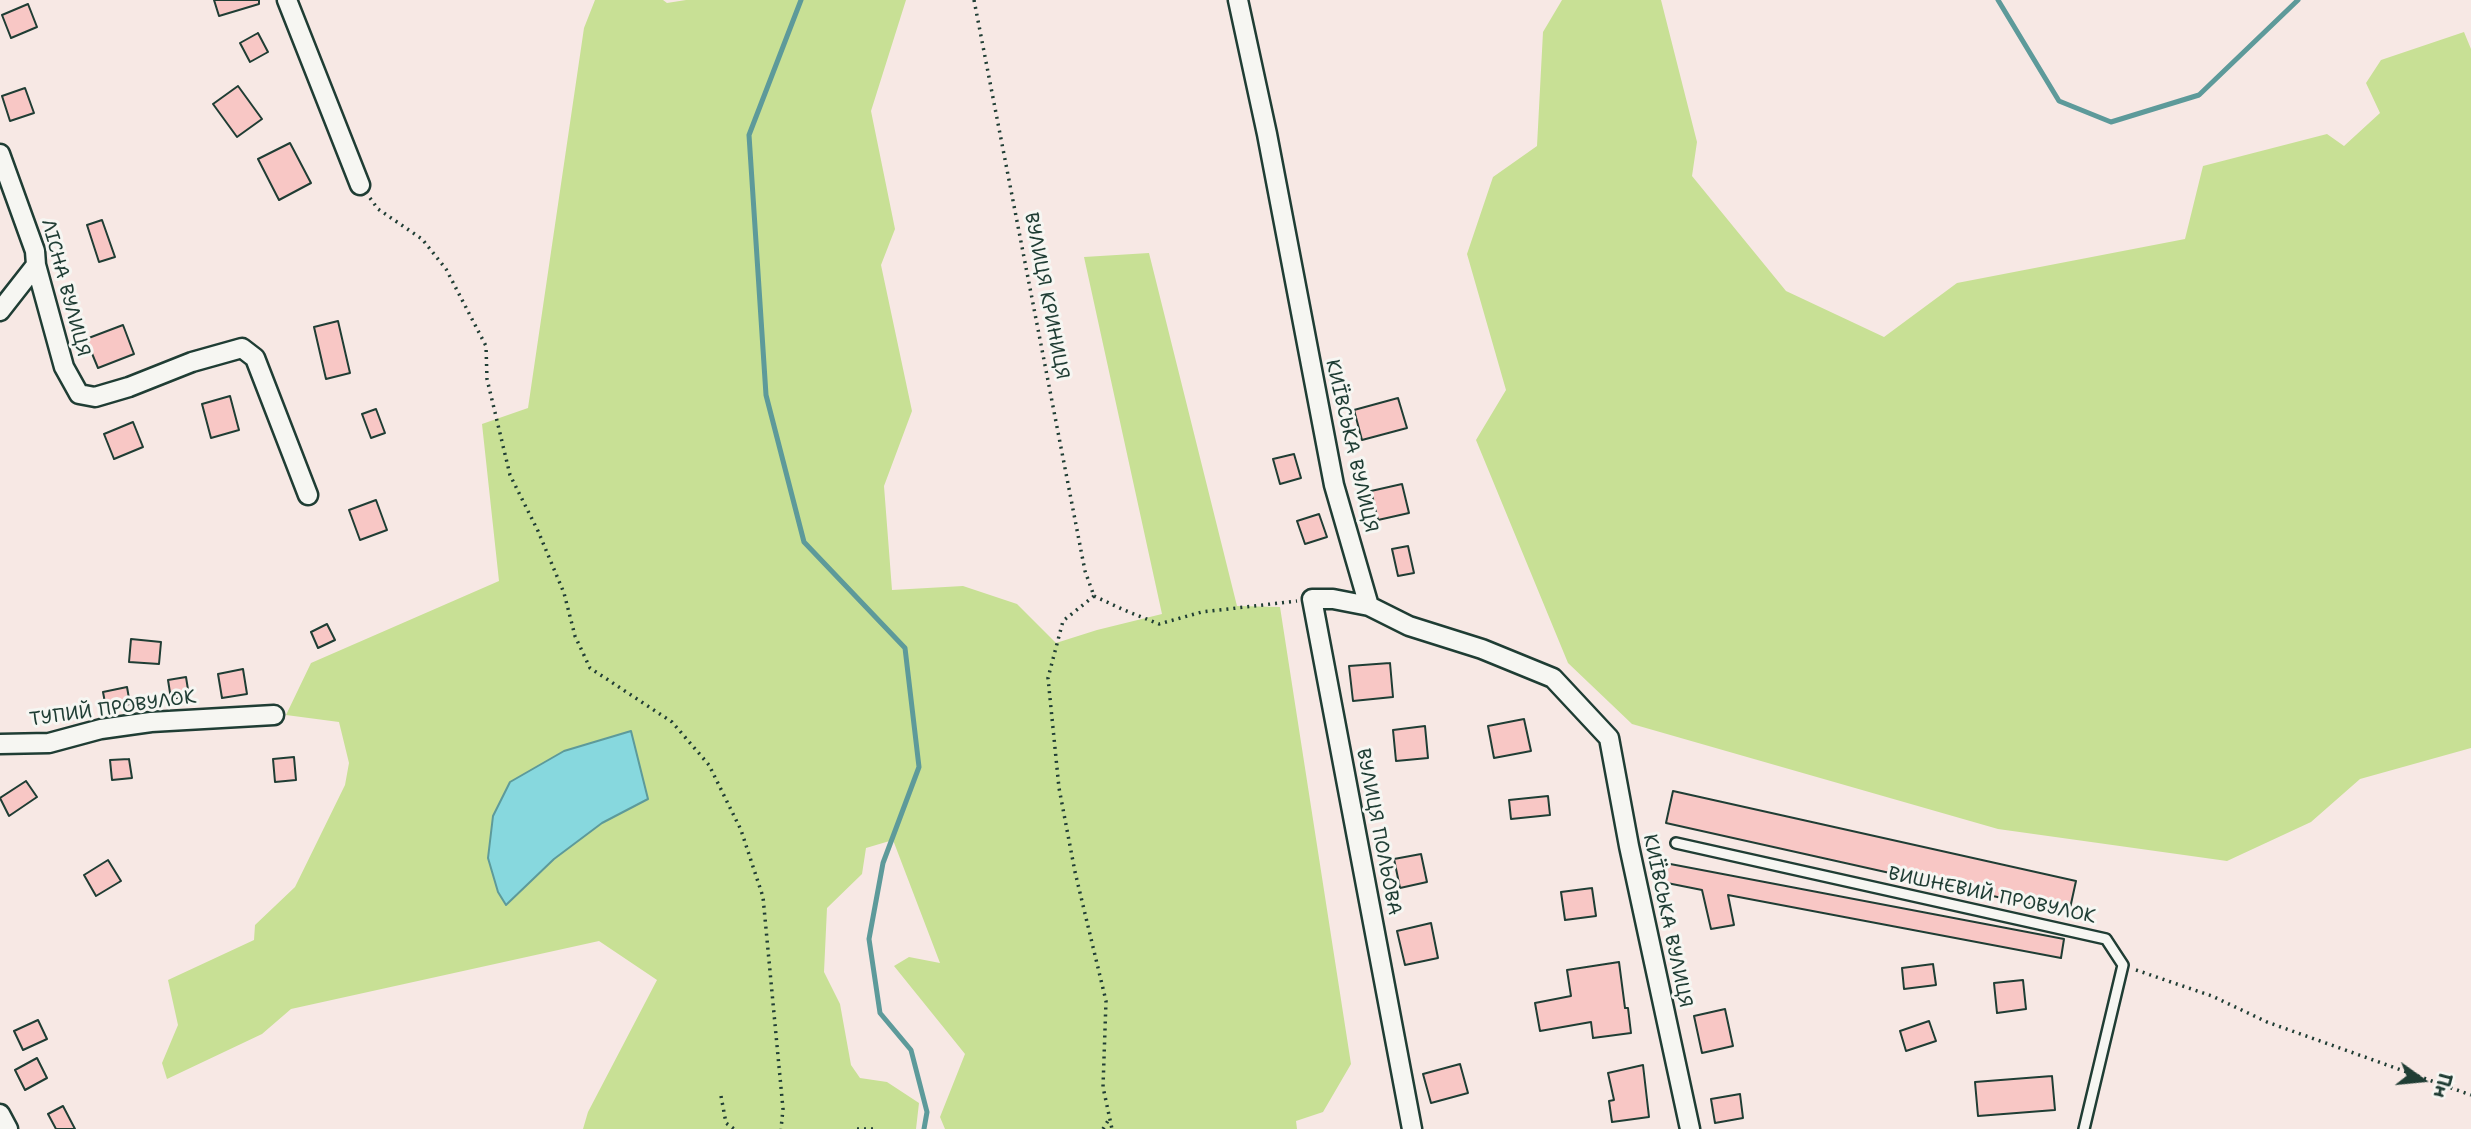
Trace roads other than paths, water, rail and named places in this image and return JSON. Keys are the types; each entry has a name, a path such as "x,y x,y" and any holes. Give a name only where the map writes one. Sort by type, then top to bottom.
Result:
{"street":[{"path":"287,0 360,185"},
{"name":"КИЇВСЬКА ВУЛИЦЯ","path":"1238,0 1334,485 1369,606 1409,626 1482,649 1553,678 1609,738 1629,846 1690,1129"},
{"name":"ЛІСНА ВУЛИЦЯ","path":"0,153 36,251 36,265 64,367 79,394 95,397 129,387 192,362 242,348 255,358 308,495"},
{"path":"0,311 36,265"},
{"name":"ВУЛИЦЯ ПОЛЬОВА","path":"1369,606 1333,599 1312,599 1412,1129"},
{"name":"ТУПИЙ ПРОВУЛОК","path":"0,744 49,743 101,729 151,722 274,715"},
{"path":"0,1114 8,1129"}],"lane":[{"name":"ВИШНЕВИЙ ПРОВУЛОК","path":"1676,843 2106,939 2123,965 2084,1129"}],"water":[{"path":"631,731 648,799 602,823 554,859 506,905 498,892 488,858 493,816 510,782 564,751"}],"waterway":[{"path":"801,0 749,135 766,395 804,542 905,648 919,767 883,863 869,939 880,1013 911,1050 927,1112 924,1129"},
{"path":"1998,0 2059,101 2111,122 2199,95 2298,0"}]}
